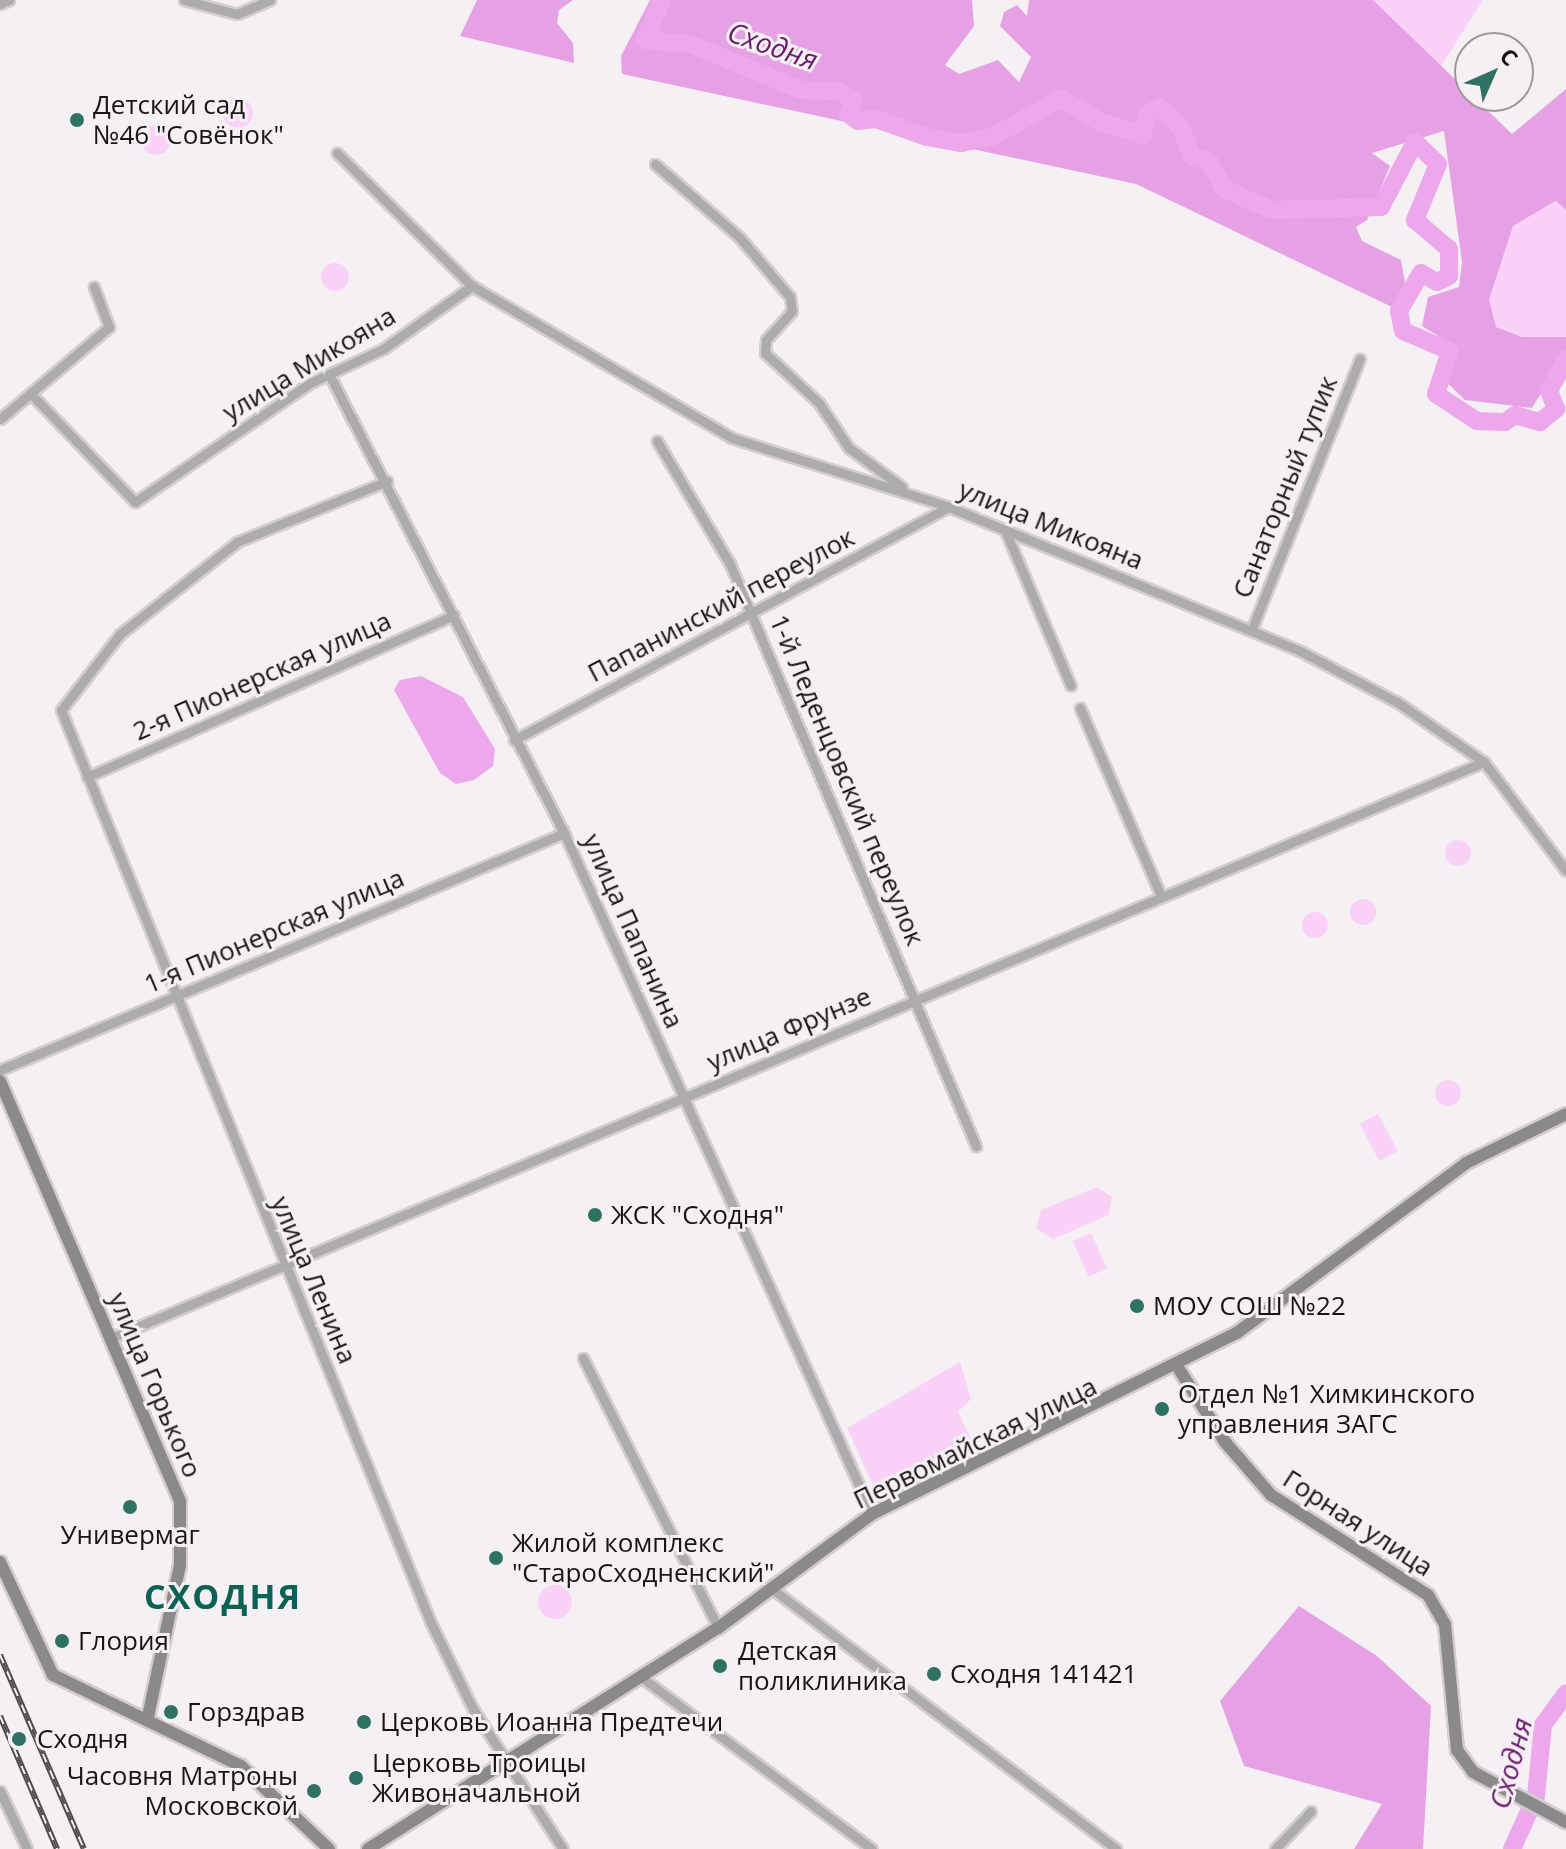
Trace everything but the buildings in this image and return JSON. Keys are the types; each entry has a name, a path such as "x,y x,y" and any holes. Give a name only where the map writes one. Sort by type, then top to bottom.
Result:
{"street":[{"path":"0,4 9,0"},
{"path":"184,0 237,14 270,0"},
{"name":"улица Микояна","path":"337,153 472,286 732,438 908,491 949,507 1251,631 1397,702 1484,762 1566,871"},
{"path":"655,164 740,238 790,297 792,311 766,340 765,353 819,403 849,448 908,491"},
{"name":"улица Микояна","path":"32,395 129,503 310,383 331,378 472,286"},
{"path":"0,419 109,327 94,287"},
{"name":"Санаторный тупик","path":"1251,631 1360,359"},
{"name":"улица Папанина","path":"331,378 387,481 514,740 564,833 872,1514"},
{"name":"1-й Леденцовский переулок","path":"657,441 730,564 917,998 976,1146"},
{"name":"улица Ленина","path":"387,481 237,542 120,634 61,710 172,998 431,1623 507,1765 563,1849"},
{"name":"Папанинский переулок","path":"514,740 949,507"},
{"path":"1005,530 1071,686"},
{"name":"2-я Пионерская улица","path":"87,777 454,615"},
{"path":"1080,708 1161,896"},
{"name":"улица Фрунзе","path":"111,1338 1484,762"},
{"name":"1-я Пионерская улица","path":"0,1070 564,833"},
{"name":"улица Горького","path":"0,1081 180,1501 180,1565 147,1721"},
{"name":"Первомайская улица","path":"368,1849 507,1765 718,1628 872,1514 1177,1366 1285,1302 1466,1163 1566,1114"},
{"path":"583,1358 718,1628"},
{"name":"Горная улица","path":"1177,1366 1225,1442 1271,1495 1428,1595 1445,1625 1457,1750 1473,1772 1542,1813 1566,1822"},
{"path":"0,1562 16,1587 53,1675 241,1766 329,1849"},
{"path":"771,1588 1116,1849"},
{"path":"641,1677 872,1849"},
{"path":"0,1791 27,1849"},
{"path":"1275,1849 1311,1811"}],"shaded area":[{"path":"477,0 573,0 559,10 557,23 573,43 574,63 460,36"},
{"path":"650,0 972,0 974,26 945,65 959,74 998,60 1019,82 1031,57 1000,26 1004,12 1017,5 1027,16 1029,0 1373,0 1454,78 1454,112 1489,112 1512,134 1566,89 1566,210 1556,201 1513,226 1489,300 1496,327 1522,337 1566,337 1566,353 1532,408 1465,400 1443,379 1459,349 1422,326 1428,297 1459,287 1462,262 1444,131 1372,153 1390,166 1367,220 1356,227 1362,241 1401,260 1405,282 1394,308 1136,184 622,74 621,56"},
{"path":"1373,0 1483,0 1463,32 1454,32 1454,46 1441,66"},
{"path":"238,98 244,99 252,107 252,119 244,127 238,128 232,127 224,119 223,113 224,107 232,99"},
{"path":"156,125 162,126 170,134 170,146 162,154 156,155 150,154 142,146 141,140 142,134 150,126"},
{"path":"1557,201 1566,210 1566,337 1522,337 1496,327 1489,300 1513,226"},
{"path":"335,263 345,267 349,277 345,287 335,291 325,287 321,277 325,267"},
{"path":"421,676 463,697 495,749 493,766 474,780 456,784 440,773 394,690 400,680"},
{"path":"1458,840 1467,844 1471,853 1467,862 1458,866 1449,862 1445,853 1449,844"},
{"path":"1363,899 1372,903 1376,912 1372,921 1363,925 1354,921 1350,912 1354,903"},
{"path":"1315,912 1324,916 1328,925 1324,934 1315,938 1306,934 1302,925 1306,916"},
{"path":"1448,1080 1457,1084 1461,1093 1457,1102 1448,1106 1439,1102 1435,1093 1439,1084"},
{"path":"1378,1114 1398,1151 1379,1161 1359,1124"},
{"path":"1097,1187 1112,1197 1109,1215 1053,1239 1036,1229 1041,1210"},
{"path":"1091,1233 1107,1269 1089,1277 1073,1241"},
{"path":"960,1362 971,1399 958,1412 974,1445 875,1490 847,1428"},
{"path":"555,1585 567,1590 572,1602 567,1614 555,1619 543,1614 538,1602 543,1590"},
{"path":"1299,1606 1377,1656 1431,1706 1423,1849 1354,1849 1382,1804 1244,1766 1220,1701"}],"waterway":[{"name":"Сходня","path":"662,0 645,40 690,44 801,90 839,91 854,100 848,114 858,121 876,119 927,137 961,143 992,137 1062,98 1098,121 1143,135 1147,114 1160,107 1181,128 1192,157 1209,161 1224,189 1272,210 1381,207 1415,142 1438,164 1415,220 1449,249 1449,276 1437,282 1421,273 1399,311 1403,331 1450,351 1436,394 1477,421 1505,422 1515,415 1540,422 1556,409 1549,391 1566,359"},
{"name":"Сходня","path":"1512,1849 1536,1796 1543,1725 1566,1693"}],"railway":[{"path":"0,1655 84,1849"},
{"path":"0,1716 57,1849"}],"place":[{"name":"Детский сад №46 \"Совёнок\"","path":"77,120"},
{"name":"ЖСК \"Сходня\"","path":"595,1215"},
{"name":"МОУ СОШ №22","path":"1137,1306"},
{"name":"Отдел №1 Химкинского управления ЗАГС","path":"1162,1409"},
{"name":"Универмаг","path":"130,1507"},
{"name":"Жилой комплекс \"СтароСходненский\"","path":"496,1558"},
{"name":"Глория","path":"62,1641"},
{"name":"Детская поликлиника","path":"720,1666"},
{"name":"Сходня 141421","path":"934,1674"},
{"name":"Горздрав","path":"171,1712"},
{"name":"Церковь Иоанна Предтечи","path":"364,1722"},
{"name":"Сходня","path":"19,1739"},
{"name":"Церковь Троицы Живоначальной","path":"356,1778"},
{"name":"Часовня Матроны Московской","path":"314,1791"}],"district":[{"name":"СХОДНЯ","path":"223,1597"}]}
